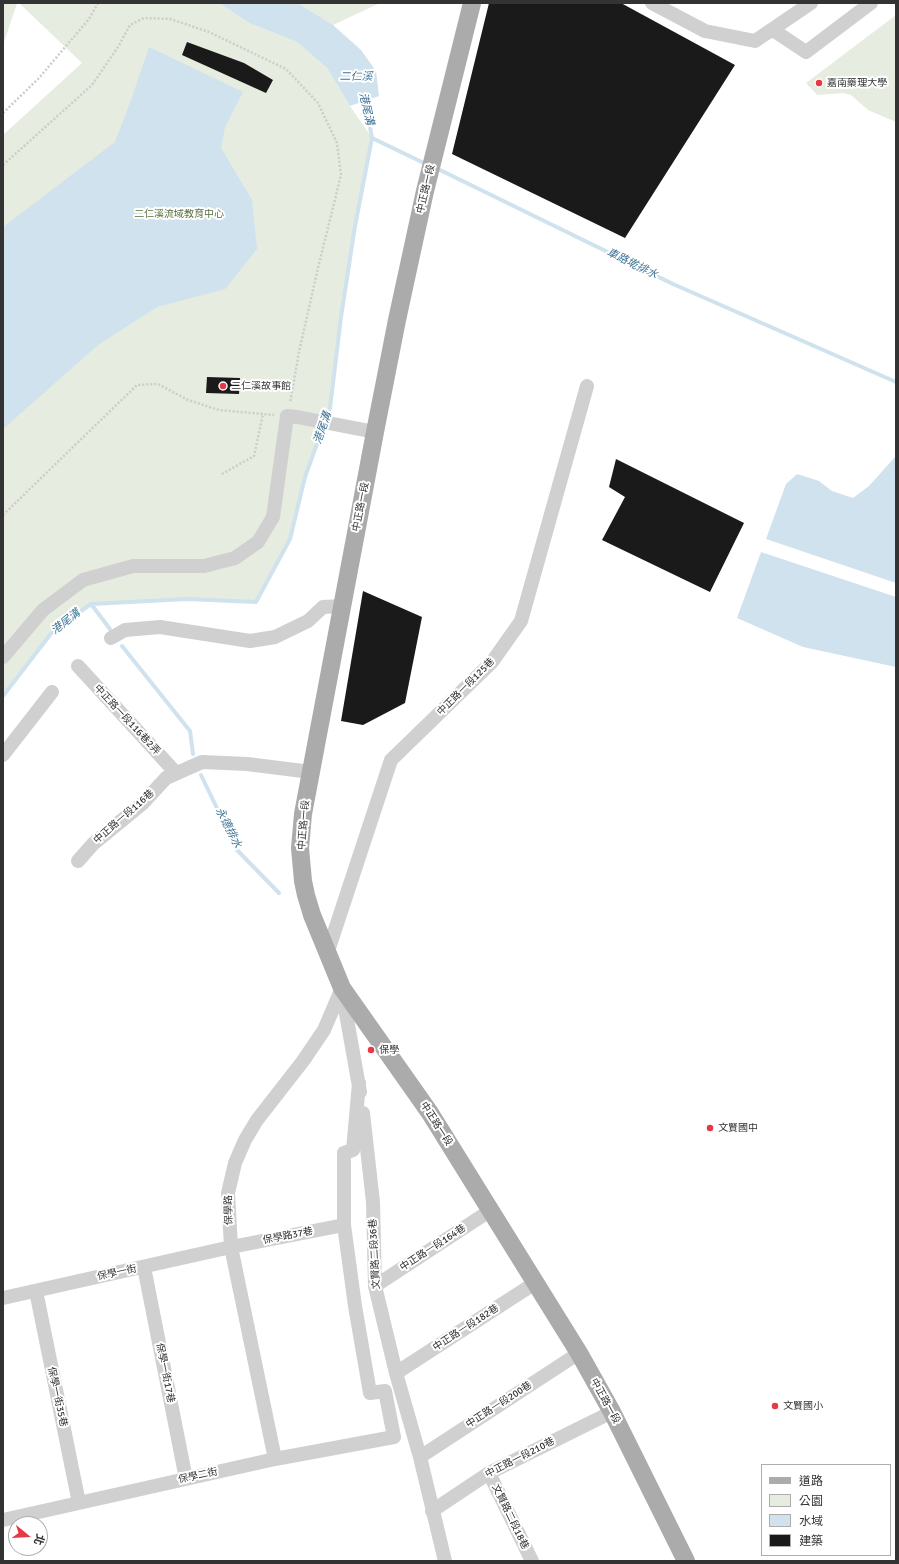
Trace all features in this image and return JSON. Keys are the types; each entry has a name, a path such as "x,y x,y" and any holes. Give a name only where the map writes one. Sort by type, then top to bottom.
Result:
{"main road":[{"name":"中正路一段","path":"472,3 425,192 397,320 303,814 300,848 301,864 306,895 312,915 342,988 430,1113 579,1354 612,1412 686,1561"}],"street":[{"path":"652,3 705,31 755,41 811,3"},
{"path":"773,30 806,52 871,3"},
{"name":"中正路一段125巷","path":"328,951 391,760 492,662 522,621 587,386"},
{"path":"3,657 43,610 83,580 133,566 204,566 235,558 258,542 273,517 292,417 375,432"},
{"path":"111,638 124,630 160,627 250,641 275,637 308,621 324,607 342,606"},
{"name":"中正路一段116巷2弄","path":"78,666 176,773"},
{"path":"3,755 52,692"},
{"name":"中正路一段116巷","path":"78,861 93,844 143,803 166,778 202,762 247,764 311,772"},
{"name":"文賢路二段36巷","path":"342,988 359,1083 373,1202 375,1286 396,1373 420,1457 445,1561"},
{"name":"保學路","path":"275,1459 231,1247 228,1193 234,1163 245,1140 257,1120 303,1061 324,1030 342,988"},
{"path":"344,1225 344,1153 353,1150 359,1083"},
{"name":"中正路一段164巷","path":"375,1286 491,1210"},
{"name":"保學路37巷","path":"231,1247 344,1225"},
{"name":"保學二街","path":"3,1520 275,1459 394,1438 385,1391 370,1393 355,1306 344,1225"},
{"name":"保學一街","path":"3,1298 231,1247"},
{"name":"保學一街17巷","path":"144,1267 186,1479"},
{"name":"中正路一段182巷","path":"396,1373 535,1283"},
{"name":"保學一街35巷","path":"36,1291 79,1503"},
{"name":"中正路一段200巷","path":"420,1457 579,1354"},
{"name":"中正路一段210巷","path":"432,1511 489,1473 612,1412"},
{"name":"文賢路二段18巷","path":"489,1473 528,1560"}],"path":[{"path":"3,113 39,78 89,19 98,3"},
{"path":"3,165 92,85 118,47 130,25 144,18 170,19 209,32 286,69 318,103 337,143 341,175 299,352 292,417 219,410 188,400 158,384 137,385 3,515"},
{"path":"222,474 254,456 263,414"}],"green space":[{"path":"3,3 17,3 3,45"},
{"name":"二仁溪流域教育中心","path":"19,3 219,3 249,23 297,42 327,68 350,106 372,138 355,226 341,317 330,408 305,477 290,539 256,602 187,599 91,604 53,631 3,696 3,135 82,63"},
{"path":"298,3 380,3 333,25"},
{"path":"896,15 896,122 868,110 851,95 843,93 817,95 806,83"}],"water":[{"name":"二仁溪","path":"219,3 298,3 333,25 361,50 376,71 379,96 350,106 327,68 297,42 249,23"},
{"path":"149,47 243,92 225,127 221,148 252,200 257,249 225,289 157,307 98,345 3,429 3,227 115,142"},
{"path":"895,457 896,583 766,539 786,484 797,474 819,481 832,491 853,498 869,486"},
{"path":"761,552 896,597 896,667 803,647 737,618"}],"building":[{"path":"489,3 621,3 735,65 625,238 452,154"},
{"path":"187,42 244,63 273,80 266,93 182,55"},
{"name":"二仁溪故事館","path":"207,377 240,378 239,394 206,393"},
{"path":"616,459 744,523 710,592 602,540 625,497 609,487"},
{"path":"363,591 422,617 405,703 363,725 341,721"}],"waterway":[{"name":"港尾溝","path":"3,696 53,631 91,604 187,599 256,602 290,539 305,477 330,408 341,317 355,226 372,138 364,95"},
{"name":"車路墘排水","path":"372,138 428,165"},
{"name":"車路墘排水","path":"436,168 673,284 896,382"},
{"name":"永德排水","path":"91,604 110,629"},
{"name":"永德排水","path":"122,646 190,731 193,754"},
{"name":"永德排水","path":"201,775 237,850 279,893"}],"place":[{"name":"嘉南藥理大學","path":"819,83"},
{"name":"二仁溪故事館","path":"223,386"},
{"name":"保學","path":"371,1050"},
{"name":"文賢國中","path":"710,1128"},
{"name":"文賢國小","path":"775,1406"}]}
